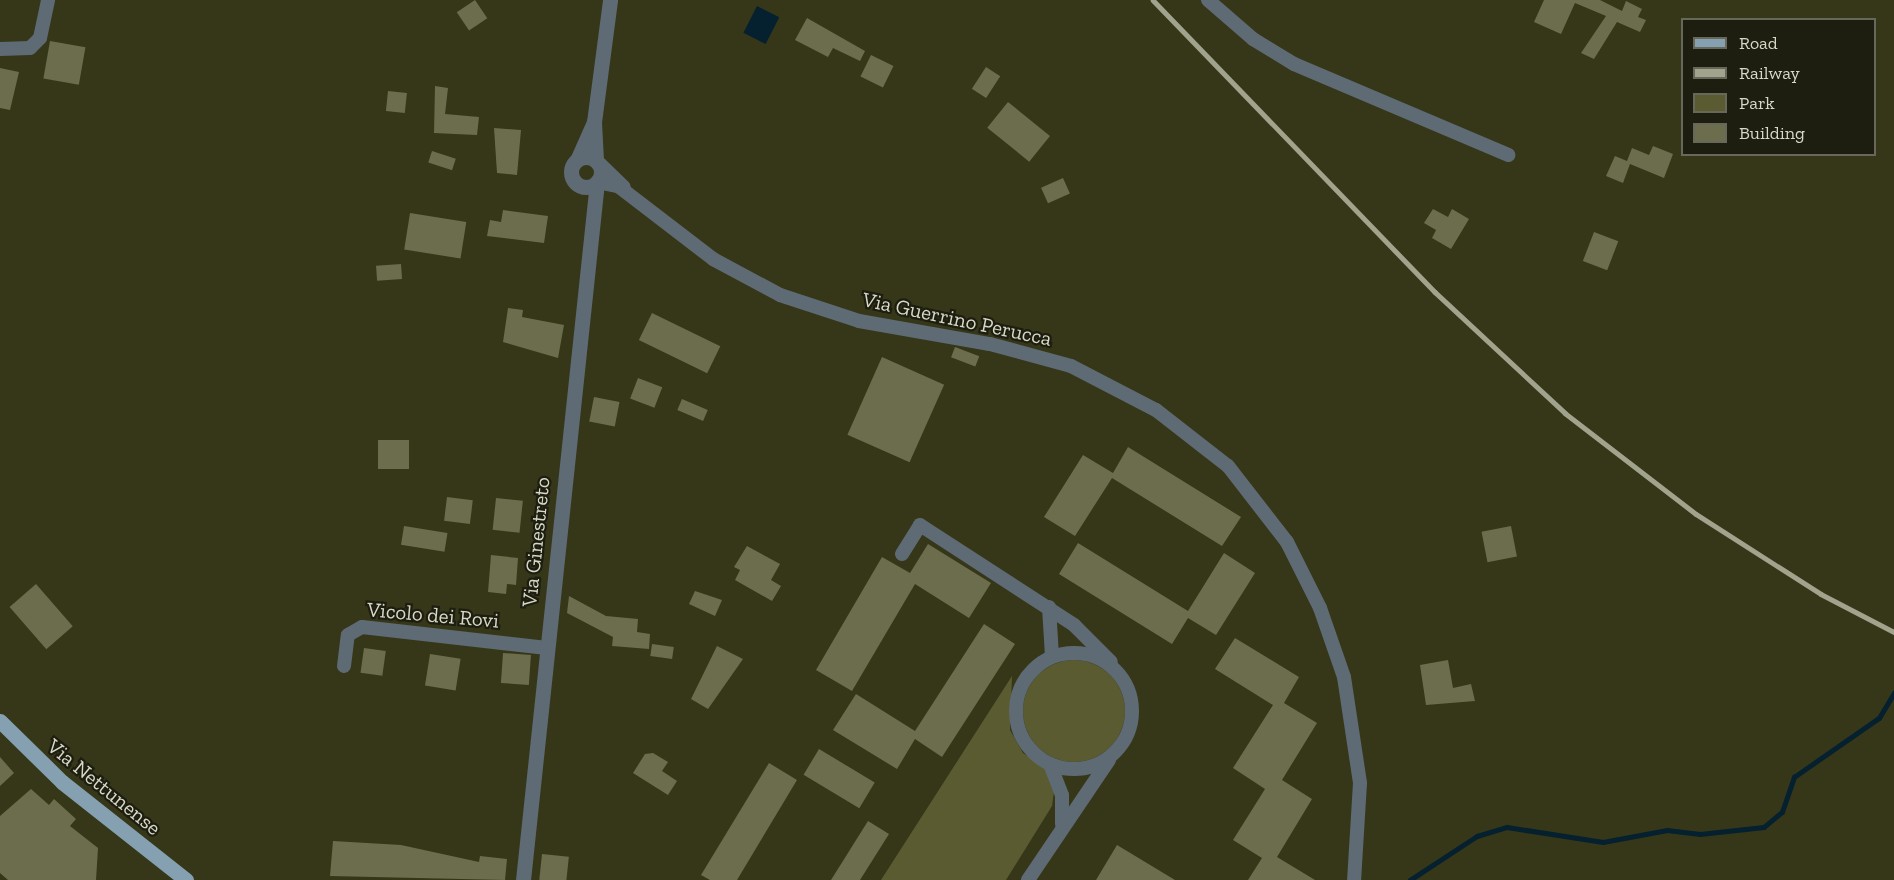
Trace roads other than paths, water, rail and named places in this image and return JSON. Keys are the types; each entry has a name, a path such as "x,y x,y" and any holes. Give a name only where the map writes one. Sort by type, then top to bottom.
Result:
{"main road":[{"name":"Via Nettunense","path":"0,721 69,788 186,880"}],"street":[{"path":"0,49 30,48 40,38 48,0"},
{"path":"578,159 598,162 594,122 610,0"},
{"path":"1208,0 1253,39 1294,64 1508,155"},
{"path":"591,209 571,171 594,122"},
{"name":"Via Ginestreto","path":"524,880 591,209 597,182 598,162"},
{"name":"Via Guerrino Perucca","path":"598,162 630,193 694,247 755,284 859,321 990,344 1071,366 1162,414 1238,475 1269,513 1299,564 1344,677 1360,783 1354,880"},
{"path":"578,184 597,182"},
{"name":"Via Guerrino Perucca","path":"597,182 630,193"},
{"path":"902,554 920,525 1049,607 1094,642 1116,670 1132,706 1126,737 1062,826 1028,880"},
{"path":"1049,607 1052,656"},
{"name":"Vicolo dei Rovi","path":"344,666 348,635 358,627 547,648"},
{"path":"1062,826 1062,795 1050,764 1023,740 1015,705 1028,674 1052,656 1086,653 1116,670"},
{"path":"1050,764 1083,768 1112,754"}],"water":[{"path":"757,6 779,17 766,44 743,33"}],"waterway":[{"path":"1410,880 1477,836 1507,827 1603,842 1667,830 1700,834 1764,827 1782,812 1794,777 1879,718 1894,693"}],"railway":[{"path":"1153,0 1435,292 1565,413 1696,514 1821,594 1894,632"}]}
